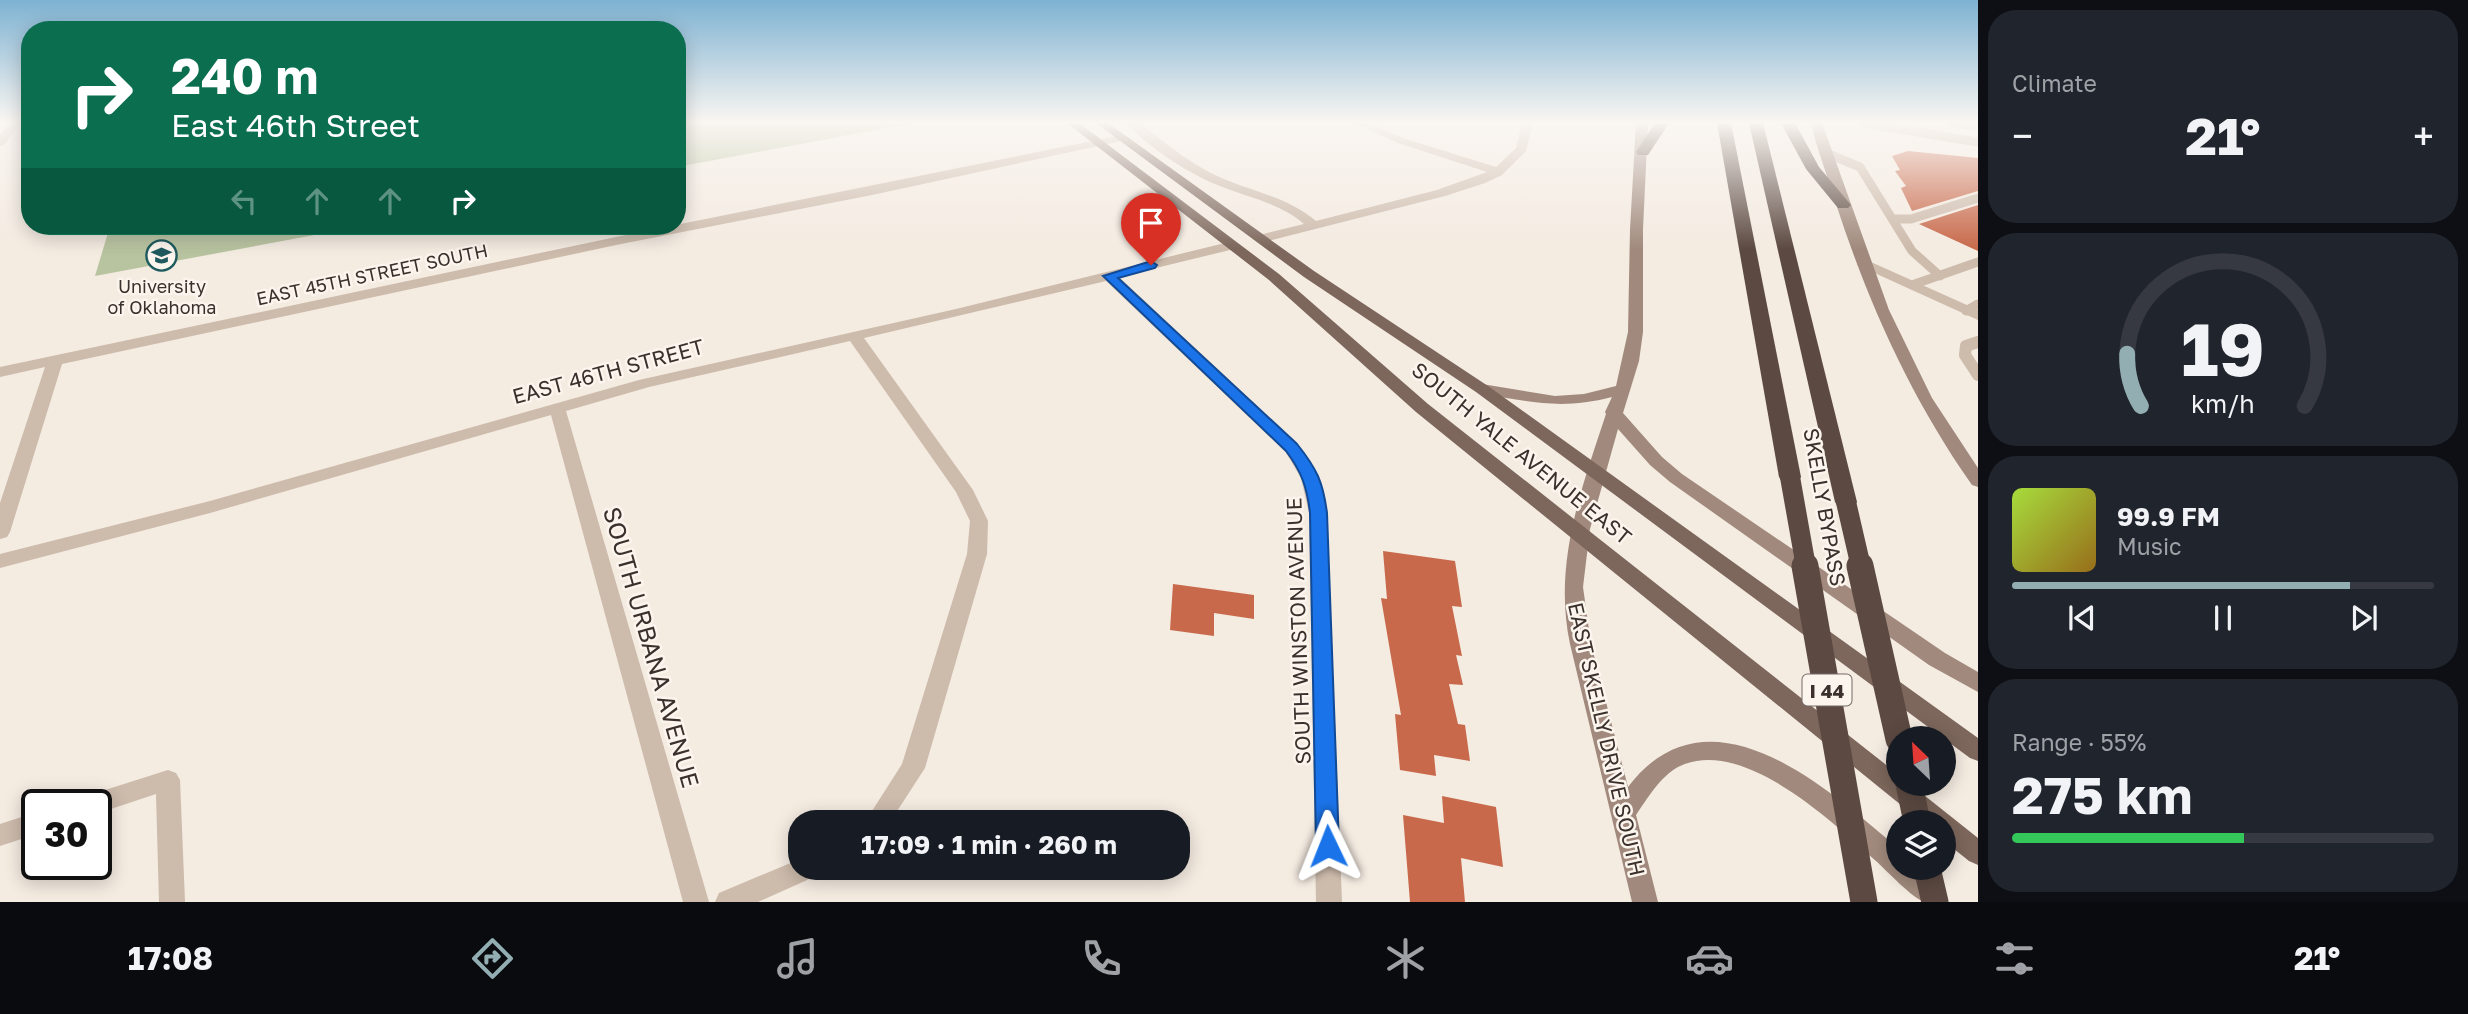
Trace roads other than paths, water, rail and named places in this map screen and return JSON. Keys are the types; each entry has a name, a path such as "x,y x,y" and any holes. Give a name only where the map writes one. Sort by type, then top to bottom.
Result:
{"highway":[{"name":"SKELLY BYPASS","path":"1732,165 1790,477 1864,902"},
{"name":"SKELLY BYPASS","path":"1766,165 1896,726"},
{"path":"1810,165 1843,205"},
{"path":"1930,880 1935,902"}],"main road":[{"name":"SOUTH YALE AVENUE EAST","path":"1128,165 1233,245 1298,298 1388,380 1925,810"},
{"name":"SOUTH YALE AVENUE EAST","path":"1159,165 1260,239 1482,389 1978,751"},
{"name":"EAST SKELLY DRIVE SOUTH","path":"1642,165 1636,242 1636,336 1596,472 1581,534 1573,587 1577,621 1645,902"},
{"path":"1830,165 1862,262 1920,395 1978,481"},
{"path":"1233,245 1260,239"},
{"path":"1482,389 1555,401 1584,399 1622,389"},
{"path":"1613,412 1656,461 1676,478 1937,659 1978,684"},
{"path":"1623,813 1660,767 1674,758 1691,752 1734,754 1759,762 1806,788 1886,854"},
{"name":"SOUTH YALE AVENUE EAST","path":"1956,835 1978,853"},
{"path":"1917,880 1943,902"}],"street":[{"name":"EAST 45TH STREET SOUTH","path":"686,227 995,165"},
{"path":"1191,165 1206,176 1288,206 1302,214 1314,226"},
{"path":"1477,165 1499,172"},
{"path":"1260,239 1464,187 1499,172 1506,165"},
{"name":"EAST 45TH STREET SOUTH","path":"0,372 647,235"},
{"name":"EAST 46TH STREET","path":"0,561 210,507 557,407 739,359 854,336 1233,245"},
{"path":"1862,262 1974,310"},
{"name":"SOUTH WINSTON AVENUE","path":"1109,276 1291,447 1307,467 1315,485 1329,902"},
{"path":"854,336 964,489 978,520 977,554 913,768 885,810"},
{"path":"0,532 55,360"},
{"name":"SOUTH URBANA AVENUE","path":"557,407 696,902"},
{"path":"112,798 168,780 172,902"},
{"path":"0,835 21,828"},
{"path":"728,902 788,876"}],"lane":[{"path":"1855,165 1860,167 1912,251 1940,276"},
{"path":"1893,219 1911,219 1978,198"},
{"path":"1912,285 1978,262"},
{"path":"1978,342 1965,346 1965,355 1978,375"}],"place":[{"name":"University of Oklahoma","path":"162,255"}]}
